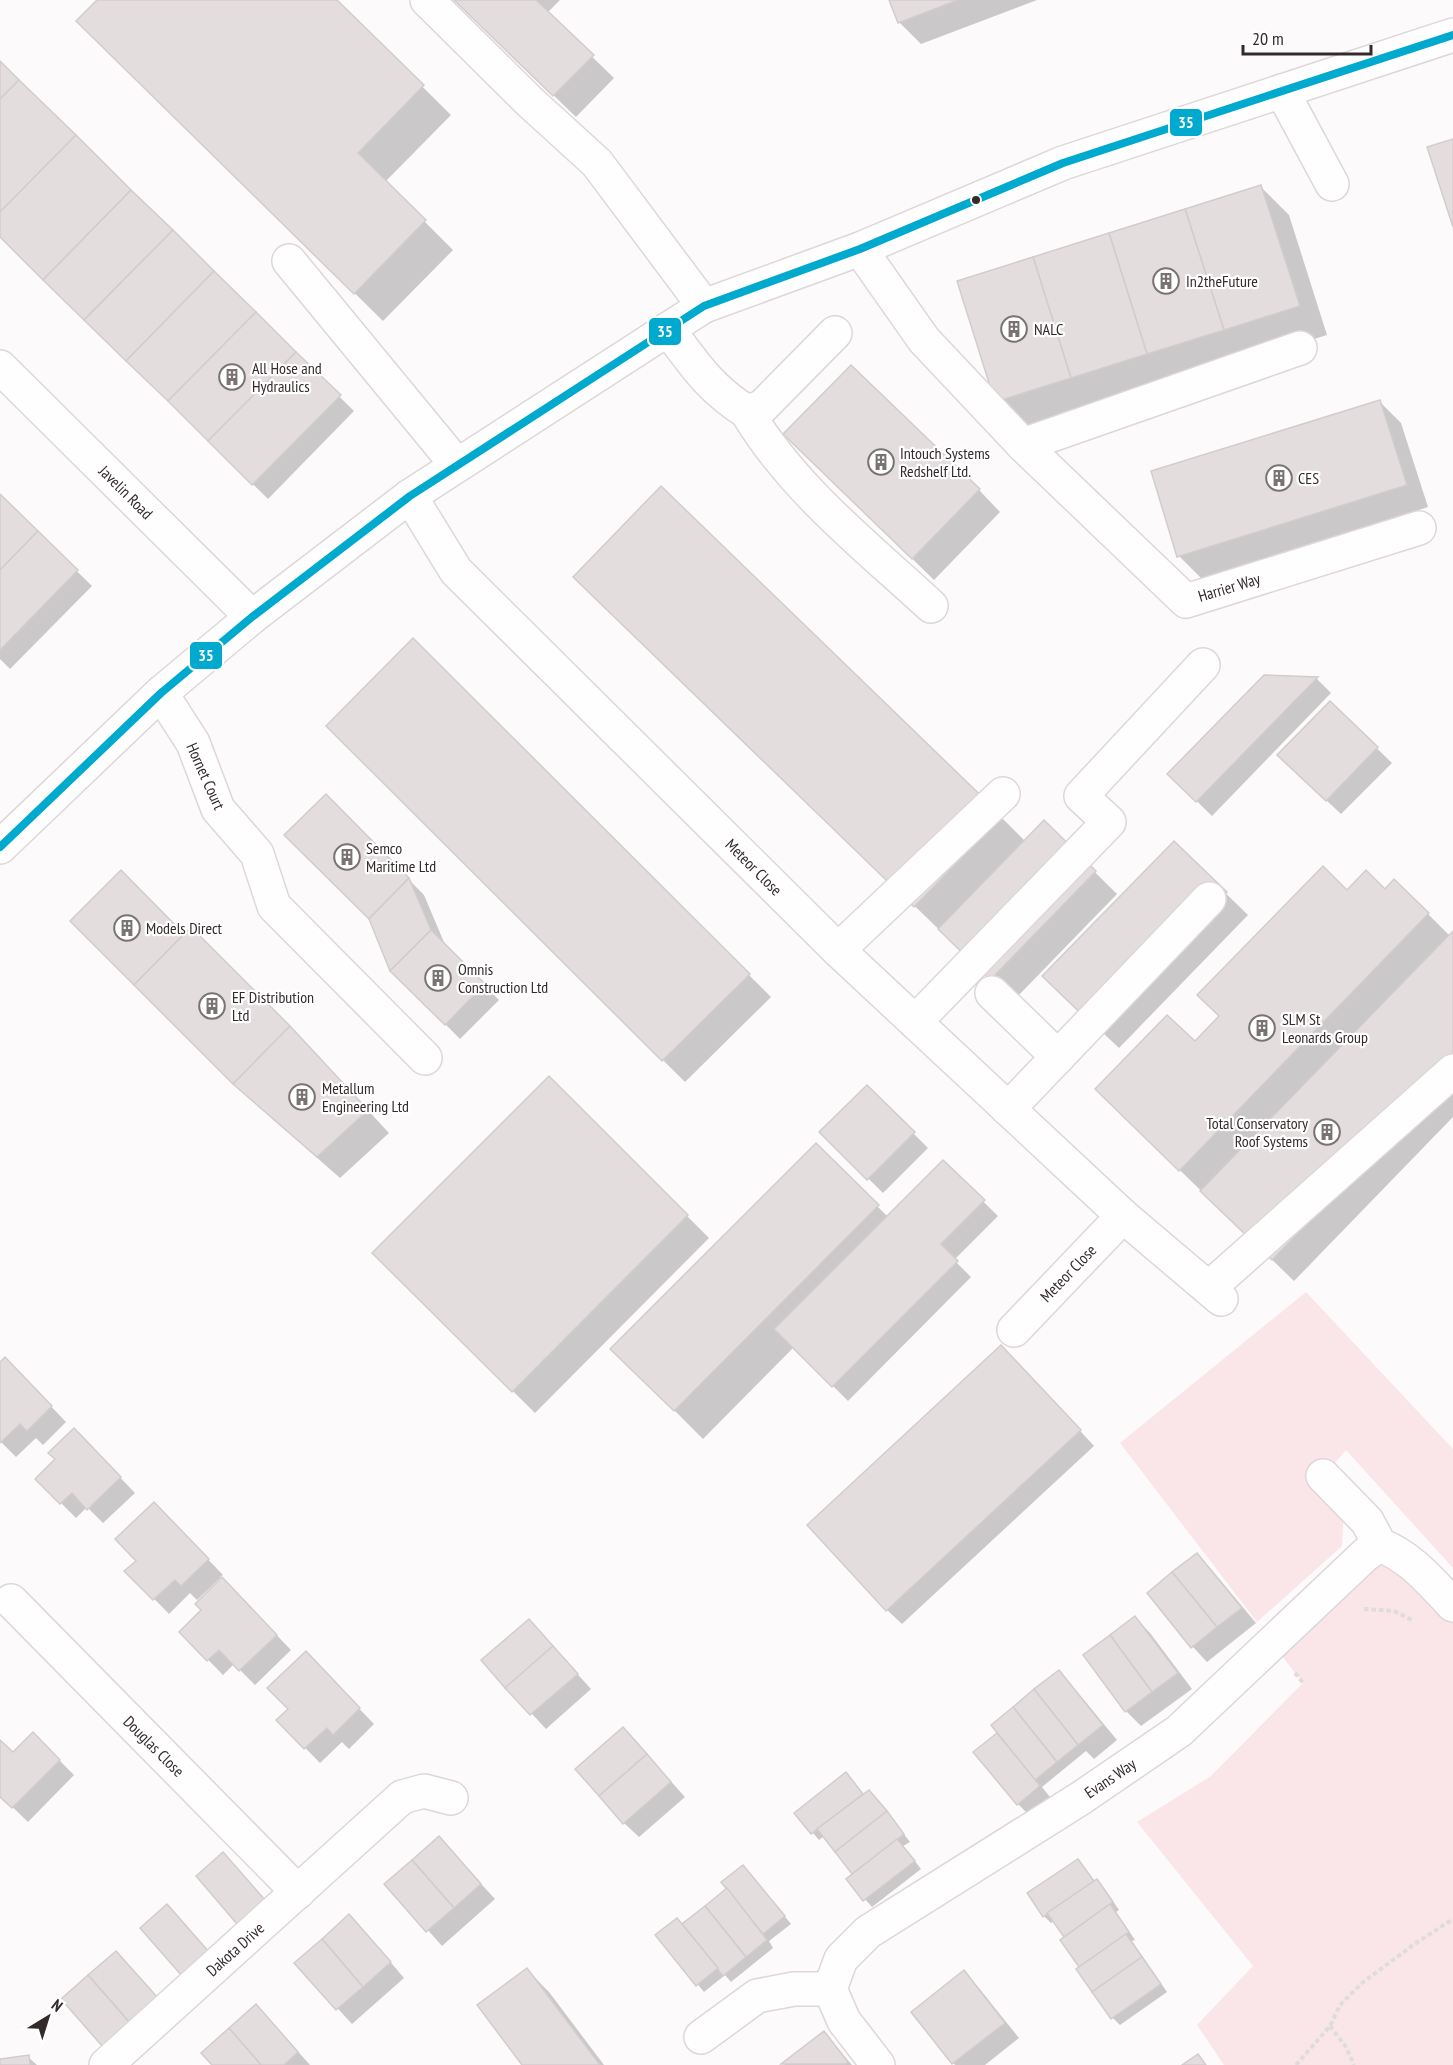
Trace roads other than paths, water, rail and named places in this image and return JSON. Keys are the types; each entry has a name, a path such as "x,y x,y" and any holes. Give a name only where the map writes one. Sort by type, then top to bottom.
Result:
{"street":[{"path":"427,0 530,102 597,163 704,306"},
{"path":"4,836 162,693 252,617 410,496 704,306 860,249 1063,163 1453,35"},
{"path":"1282,91 1332,184"},
{"name":"Harrier Way","path":"860,249 924,340 1023,445 1186,601 1419,528"},
{"path":"289,261 457,465"},
{"path":"668,329 705,379 726,399 747,412 781,463 813,496 931,606"},
{"path":"747,412 762,406 835,333"},
{"path":"1023,445 1300,348"},
{"name":"Javelin Road","path":"0,367 252,617"},
{"name":"Meteor Close","path":"410,496 456,571 838,950 1123,1216 1215,1293 1453,1071"},
{"path":"915,1022 1109,822 1081,796 1203,665"},
{"name":"Hornet Court","path":"162,693 193,743 218,809 257,854 274,906 425,1058"},
{"path":"838,950 1003,794"},
{"path":"1008,1109 1209,899"},
{"path":"993,993 1058,1057"},
{"name":"Meteor Close","path":"1014,1330 1123,1216"},
{"path":"1323,1476 1367,1521 1380,1545 1396,1551 1416,1567 1453,1605"},
{"name":"Evans Way","path":"830,1989 841,1959 868,1932 1081,1798 1179,1731 1366,1554 1380,1545"},
{"name":"Douglas Close","path":"4,1601 298,1892"},
{"name":"Dakota Drive","path":"106,2065 402,1797 424,1791 451,1798"},
{"path":"701,2037 757,1996 794,1989 830,1989 844,2021 878,2065"}],"place":[{"name":"In2theFuture","path":"1166,281"},
{"name":"NALC","path":"1014,329"},
{"name":"All Hose and Hydraulics","path":"232,377"},
{"name":"Intouch Systems Redshelf Ltd.","path":"881,462"},
{"name":"CES","path":"1279,478"},
{"name":"Semco Maritime Ltd","path":"347,857"},
{"name":"Models Direct","path":"127,928"},
{"name":"Omnis Construction Ltd","path":"438,978"},
{"name":"EF Distribution Ltd","path":"212,1006"},
{"name":"SLM St Leonards Group","path":"1262,1028"},
{"name":"Metallum Engineering Ltd","path":"302,1097"},
{"name":"Total Conservatory Roof Systems","path":"1327,1132"}]}
